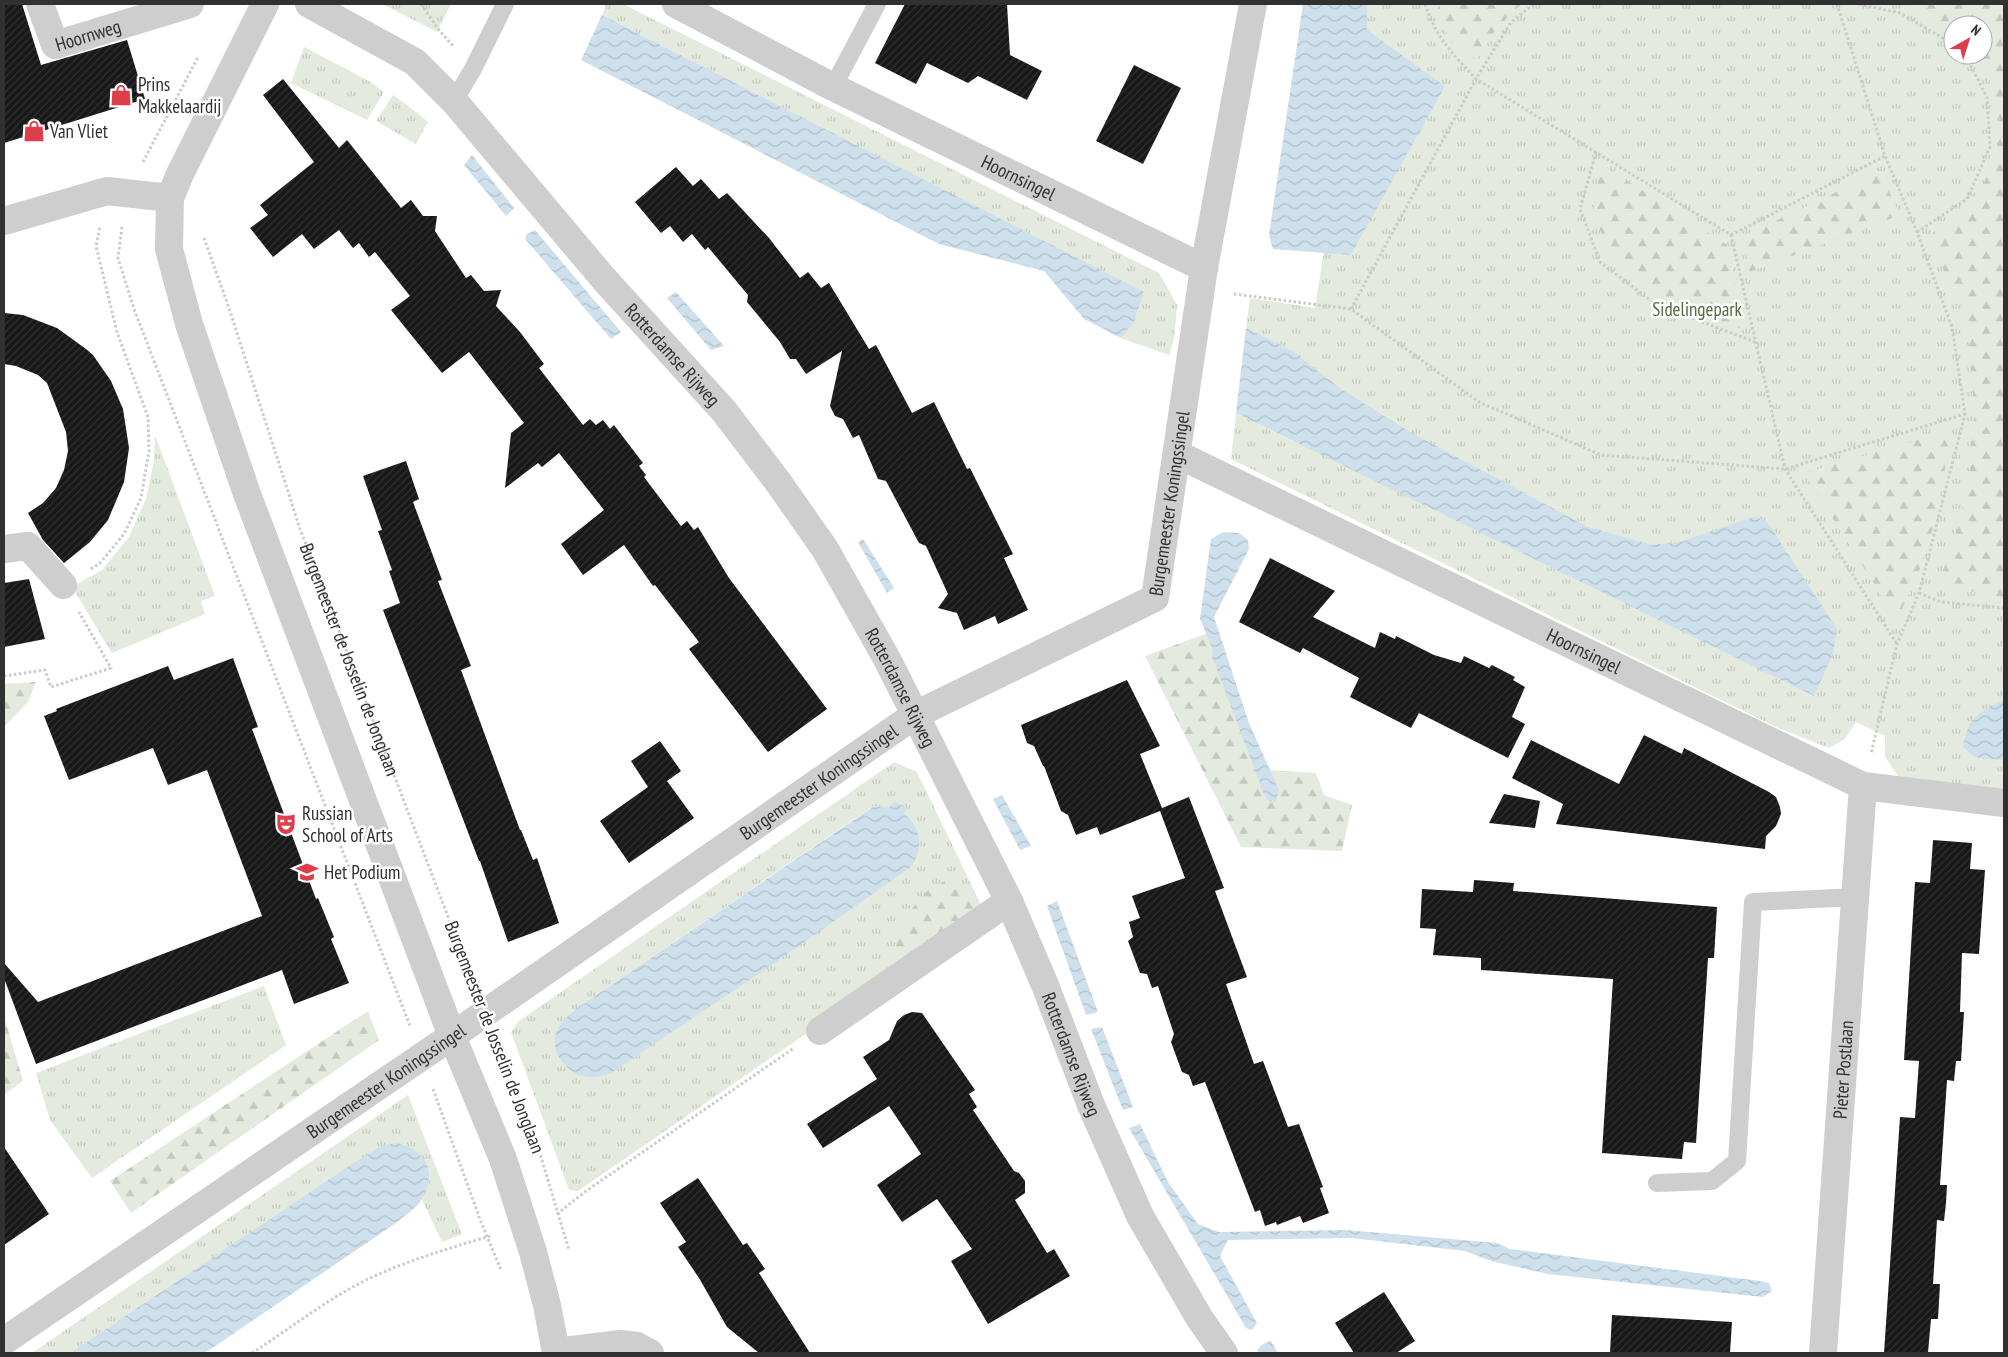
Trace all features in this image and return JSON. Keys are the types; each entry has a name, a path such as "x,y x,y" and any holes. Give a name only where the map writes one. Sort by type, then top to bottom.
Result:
{"street":[{"name":"Hoornweg","path":"40,4 55,45 190,4"},
{"name":"Burgemeester de Josselin de Jonglaan","path":"265,4 180,174 170,198 169,250 189,324 247,494 452,1036 503,1159 525,1226 547,1305 556,1353"},
{"name":"Rotterdamse Rijweg","path":"309,4 415,62 454,101 604,279 724,411 778,482 825,549 887,659 1009,901 1045,985 1091,1105 1140,1216 1200,1319 1224,1353"},
{"name":"Hoornsingel","path":"676,4 1203,279"},
{"name":"Burgemeester Koningssingel","path":"4,1340 452,1036 915,715 1155,598 1203,279 1253,4"},
{"path":"4,221 107,192 170,198"},
{"name":"Hoornsingel","path":"1177,454 1864,786 2004,803"},
{"path":"4,549 28,546 63,585"},
{"name":"Pieter Postlaan","path":"1823,1353 1864,786"},
{"path":"820,1031 1009,901"},
{"path":"556,1353 620,1344 637,1346 650,1353"}],"lane":[{"path":"454,101 473,69 505,4"},
{"path":"833,87 877,4"},
{"path":"1656,1183 1712,1181 1736,1161 1754,902 1856,897"}],"path":[{"path":"422,4 439,30 473,69"},
{"path":"1425,4 1431,24 1445,45 1476,79 1731,235 1785,469 1896,644"},
{"path":"1351,309 1476,79 1511,22 1534,4"},
{"path":"1837,4 1885,156 1917,232 1952,327 1965,414 1919,593 1896,644 1864,786"},
{"path":"1858,4 1900,13 1943,38"},
{"path":"1917,232 1967,199 1990,147 1988,97 1970,65"},
{"path":"1596,152 1580,209 1600,262 1655,304 1756,342"},
{"path":"1731,235 1885,156"},
{"path":"4,676 45,670 51,687 110,668 63,585 100,563 124,534 141,498 149,451 148,416 117,332 96,246 107,192"},
{"name":"Burgemeester de Josselin de Jonglaan","path":"204,236 300,529 485,1013 508,1066 541,1157 570,1251"},
{"path":"1203,279 1351,309 1479,402 1601,455 1785,469 1965,414"},
{"path":"1919,593 1940,602 2004,608"}],"green space":[{"path":"382,4 451,4 437,32"},
{"path":"601,4 623,4 1159,273 1177,305 1174,339 1169,355 1121,338 1133,322 1143,292 602,15 606,6"},
{"name":"Sidelingepark","path":"1338,4 2004,4 2004,796 1900,779 1885,757 1885,736 1856,722 1845,739 1829,748 1778,728 1231,459 1236,413 1294,442 1291,350 1246,328 1250,298 1315,308 1338,161"},
{"path":"1440,4 1521,4 1496,29 1477,60 1453,44 1435,13"},
{"path":"1903,4 2004,4 2004,597 1938,585 1958,527 1970,470 1974,417 1972,365 1965,312 1930,242 1934,231 1953,221 1973,206 1996,157 2000,123 1994,87 1983,65 1993,65 1993,15 1943,15 1943,24"},
{"path":"304,47 369,81 384,92 367,120 291,83"},
{"path":"393,95 428,122 416,144 376,121"},
{"path":"1601,164 1727,245 1745,330 1699,316 1657,296 1612,259 1593,213"},
{"path":"1880,171 1900,215 1750,272 1742,237"},
{"path":"1941,433 1948,446 1937,515 1919,571 1897,620 1804,473"},
{"path":"155,435 215,596 201,601 205,614 112,653 72,587 102,570 129,537 146,499 154,460"},
{"path":"1216,630 1254,756 1270,770 1316,773 1324,795 1352,805 1342,851 1241,847 1145,656"},
{"path":"36,682 28,702 4,727 4,684"},
{"path":"894,762 917,772 984,911 578,1191 569,1190 511,1032 519,1021","holes":["873,806 906,809 563,1020 573,1011"]},
{"path":"958,874 977,915 894,973 897,933 911,910 929,889"},
{"path":"264,986 286,1045 92,1178 50,1120 36,1073"},
{"path":"368,1011 379,1040 131,1213 110,1181"},
{"path":"4,1016 23,1081 4,1095"},
{"path":"408,1095 462,1234 442,1242 422,1200 430,1179 350,1165 70,1353 32,1353"}],"water":[{"path":"1303,4 1367,4 1367,30 1445,86 1351,255 1273,249 1269,235"},
{"path":"602,15 1144,292 1133,323 1121,338 1084,319 1044,271 939,244 581,60"},
{"path":"472,155 514,208 506,216 464,165"},
{"path":"535,230 621,332 611,339 525,239 527,234"},
{"path":"676,292 724,346 711,350 667,298"},
{"path":"1246,328 1291,350 1341,389 1410,432 1588,527 1651,545 1680,542 1753,517 1766,520 1837,629 1833,654 1814,696 1236,413"},
{"path":"1223,532 1239,533 1248,540 1249,549 1214,617 1249,723 1279,790 1276,801 1272,804 1265,797 1212,656 1213,650 1200,619 1211,539"},
{"path":"863,539 894,588 887,593 858,542"},
{"path":"2003,700 2004,760 1974,757 1963,747 1971,723 1980,712"},
{"path":"1002,795 1031,846 1020,850 993,799"},
{"path":"895,801 907,809 903,813 914,825 919,838 918,852 911,867 763,971 611,1073 587,1077 577,1074 565,1066 555,1047 556,1033 563,1021 573,1011 874,806 890,807"},
{"path":"1057,901 1098,1012 1086,1015 1047,906"},
{"path":"1102,1027 1133,1107 1123,1110 1091,1029"},
{"path":"1140,1124 1168,1182 1198,1224 1219,1232 1346,1230 1497,1243 1510,1249 1760,1281 1769,1283 1772,1291 1763,1297 1548,1274 1491,1261 1465,1251 1352,1238 1228,1240 1220,1256 1257,1323 1252,1330 1246,1328 1129,1128"},
{"path":"397,1143 407,1146 422,1156 429,1171 427,1189 417,1206 396,1223 205,1353 70,1353 350,1165 382,1146"},
{"path":"1271,1341 1278,1353 1259,1353 1257,1350 1263,1344"}],"building":[{"path":"4,4 22,4 41,65 127,40 145,99 4,143"},
{"path":"905,4 1007,4 1010,55 1042,71 1027,100 978,76 968,83 927,63 916,84 875,63"},
{"path":"1134,65 1181,88 1143,164 1096,141"},
{"path":"283,79 339,148 347,140 401,208 411,200 423,216 437,216 435,231 466,278 471,275 484,291 501,290 496,306 520,332 544,364 539,368 583,425 590,419 596,425 603,420 610,429 614,425 643,463 639,466 646,475 644,477 681,526 687,521 694,530 698,527 729,578 827,709 768,752 689,649 699,642 655,585 653,586 624,545 583,575 561,544 604,510 559,453 542,467 538,463 505,488 511,433 524,423 469,352 442,373 391,310 410,296 375,252 369,257 359,243 353,248 339,230 314,249 302,234 273,257 250,228 268,215 260,205 314,162 263,95"},
{"path":"676,167 693,186 701,179 719,199 727,193 769,238 800,278 808,272 821,288 829,283 869,349 876,345 912,413 934,402 967,469 970,468 1013,554 1004,558 1028,610 998,624 995,616 964,630 957,613 938,608 948,594 926,546 919,543 886,481 878,479 859,435 853,438 843,419 835,416 830,406 842,351 806,374 796,359 790,359 780,342 747,302 748,295 708,247 705,250 692,234 683,242 670,226 661,233 635,202"},
{"path":"4,313 23,315 57,328 86,349 93,355 111,381 123,409 129,448 124,482 108,520 90,542 64,563 43,540 28,513 43,503 56,488 64,470 68,451 66,432 47,383 38,375 16,366 4,364"},
{"path":"406,461 419,499 413,502 442,580 438,581 471,666 461,670 520,830 533,860 537,858 559,923 508,942 480,861 383,610 400,603 389,571 392,570 378,531 382,530 363,476"},
{"path":"1270,558 1335,591 1313,617 1375,648 1380,632 1395,639 1396,636 1434,655 1461,663 1464,656 1489,668 1492,665 1515,677 1513,680 1525,687 1512,717 1525,724 1508,758 1419,713 1411,728 1350,697 1359,678 1303,648 1300,653 1239,622"},
{"path":"29,579 45,639 4,647 4,583"},
{"path":"233,658 258,727 252,729 316,899 318,898 334,937 331,939 349,983 294,1004 282,970 36,1064 4,978 4,963 38,1002 262,916 207,770 168,785 153,748 69,780 44,716 57,711 56,709 168,666 174,680"},
{"path":"1127,680 1160,746 1140,754 1162,808 1189,797 1224,888 1215,891 1247,977 1226,984 1254,1064 1263,1061 1288,1127 1299,1124 1323,1187 1320,1188 1329,1213 1303,1223 1300,1216 1277,1225 1276,1222 1265,1226 1260,1210 1255,1212 1205,1082 1193,1086 1189,1075 1182,1072 1171,1042 1174,1034 1158,986 1152,988 1147,974 1140,973 1128,941 1133,937 1129,922 1140,918 1132,896 1185,878 1160,811 1100,835 1097,827 1076,835 1068,815 1061,811 1044,766 1034,746 1027,743 1021,725"},
{"path":"1644,735 1682,754 1684,748 1776,797 1781,814 1776,826 1766,836 1765,849 1556,824 1563,804 1512,778 1531,740 1619,784"},
{"path":"660,741 681,771 667,781 694,818 629,863 600,821 648,787 631,761"},
{"path":"1504,794 1540,801 1535,828 1489,823"},
{"path":"1933,840 1972,843 1970,869 1985,870 1979,954 1962,953 1960,1012 1964,1012 1961,1061 1956,1061 1954,1081 1947,1080 1940,1185 1947,1185 1946,1203 1944,1221 1937,1220 1933,1284 1940,1284 1938,1319 1931,1319 1928,1353 1884,1353 1900,1117 1915,1118 1919,1061 1904,1060 1915,882 1930,883"},
{"path":"1474,880 1514,883 1513,891 1717,907 1714,958 1708,958 1696,1143 1684,1142 1682,1159 1602,1153 1613,979 1481,970 1481,958 1433,955 1436,929 1420,928 1422,889 1473,892"},
{"path":"912,1012 922,1013 975,1090 969,1094 977,1107 973,1110 1014,1171 1019,1173 1025,1181 1025,1193 1015,1200 1047,1253 1054,1249 1070,1276 988,1324 951,1261 972,1249 937,1199 902,1222 877,1185 921,1154 889,1106 823,1148 807,1124 877,1079 863,1057 889,1040 897,1021 904,1015"},
{"path":"4,1147 49,1214 4,1245"},
{"path":"698,1178 743,1245 747,1243 765,1269 759,1273 810,1353 759,1353 727,1327 699,1278 678,1247 686,1242 660,1203"},
{"path":"1384,1292 1415,1341 1396,1353 1354,1353 1335,1323"},
{"path":"1612,1315 1732,1322 1730,1353 1610,1353"}],"place":[{"name":"Prins Makkelaardij","path":"121,95"},
{"name":"Van Vliet","path":"34,131"},
{"name":"Russian School of Arts","path":"286,824"},
{"name":"Het Podium","path":"307,872"}]}
